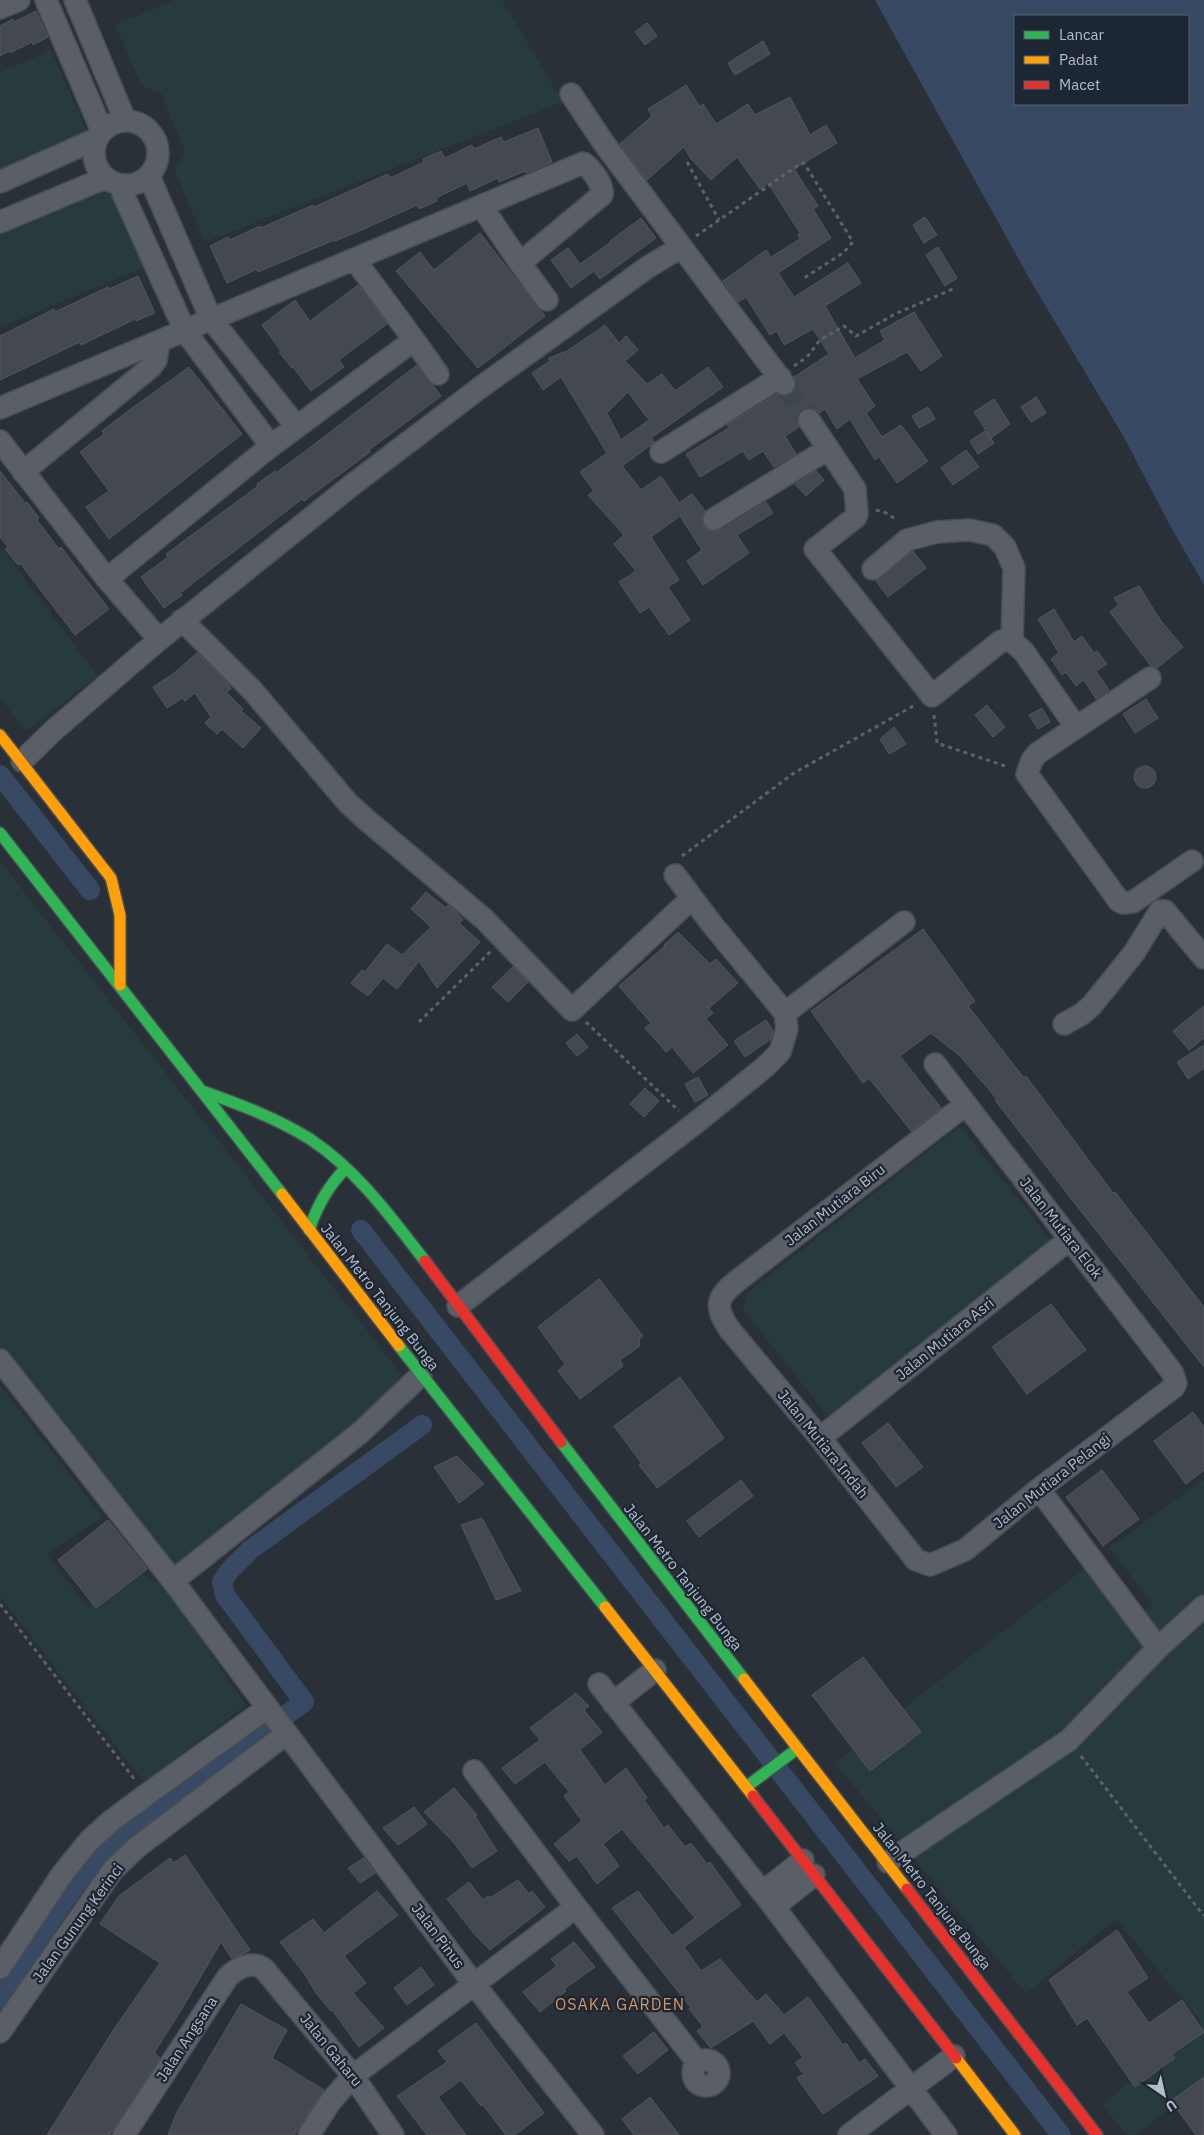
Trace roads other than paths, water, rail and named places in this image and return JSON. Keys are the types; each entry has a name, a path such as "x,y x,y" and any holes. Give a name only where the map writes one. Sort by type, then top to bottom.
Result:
{"main road":[{"path":"0,734 111,878 120,915 120,985"},
{"name":"Jalan Metro Tanjung Bunga","path":"0,833 120,985 421,1375 655,1670 1015,2135"},
{"name":"Jalan Metro Tanjung Bunga","path":"202,1091 267,1114 312,1140 346,1168 400,1229 542,1418 797,1749 888,1862 1097,2135"},
{"path":"309,1230 324,1193 333,1180 346,1168"},
{"path":"746,1787 797,1749"}],"street":[{"path":"0,8 19,0"},
{"path":"46,0 99,135 93,158 96,165 112,181 185,331 271,446"},
{"path":"75,0 125,120"},
{"path":"571,94 603,142 782,380 660,452"},
{"path":"0,182 99,135 112,123 125,120 142,124 154,136 159,152 158,161 148,176 135,184 112,181 0,222"},
{"path":"0,408 482,207 580,163 585,164 590,168 602,189 602,195 520,263"},
{"path":"148,176 211,319 297,427"},
{"path":"482,207 547,300"},
{"path":"22,761 53,730 182,620 352,485 481,387 640,273 681,247"},
{"path":"355,260 438,374"},
{"path":"107,579 271,446 414,340"},
{"path":"23,472 151,367 156,360 159,342"},
{"path":"809,420 855,489 857,515 815,549 932,696 1001,641 1012,641 1024,652 1076,727"},
{"path":"0,441 107,579 152,630"},
{"path":"714,519 828,449"},
{"path":"873,569 907,540 937,532 969,530 993,535 1005,547 1014,568 1012,641"},
{"path":"182,620 252,690 348,803 504,939 572,1010 692,898"},
{"path":"1150,678 1038,753 1032,760 1028,774 1119,901 1123,903 1133,902 1192,861"},
{"path":"458,1306 693,1125 777,1056 787,1029 785,1013 675,875"},
{"path":"1064,1024 1082,1014 1092,1005 1134,953 1160,911 1165,912 1204,958"},
{"path":"785,1013 904,922"},
{"name":"Jalan Mutiara Elok","path":"934,1064 1174,1375 1176,1383 1167,1392"},
{"name":"Jalan Mutiara Biru","path":"720,1313 720,1299 726,1290 965,1105"},
{"name":"Jalan Mutiara Asri","path":"820,1438 1070,1239"},
{"name":"Jalan Mutiara Indah","path":"720,1313 730,1330 820,1438 916,1560 920,1563 934,1564"},
{"name":"Jalan Pinus","path":"0,1360 173,1581 473,1983 593,2135"},
{"path":"173,1581 362,1432 421,1375"},
{"name":"Jalan Mutiara Pelangi","path":"934,1564 964,1550 1039,1489 1167,1392"},
{"path":"1039,1489 1158,1648"},
{"path":"888,1862 1069,1740 1158,1648 1204,1606"},
{"path":"613,1703 655,1670"},
{"path":"599,1684 768,1899 946,2135"},
{"path":"0,1968 63,1873 89,1840 146,1795 277,1721"},
{"name":"Jalan Gunung Kerinci","path":"0,2032 113,1870 277,1721"},
{"path":"474,1771 698,2063"},
{"path":"768,1899 809,1868"},
{"path":"309,2135 330,2102 353,2076 576,1906"},
{"name":"Jalan Angsana","path":"124,2135 227,1978 241,1967 260,1966 264,1969"},
{"name":"Jalan Gaharu","path":"264,1969 353,2076 393,2135"},
{"path":"849,2135 954,2056"}],"water":[{"path":"875,0 1204,0 1204,585 1167,520 1125,439 1033,285"}],"waterway":[{"path":"0,775 90,890"},
{"path":"361,1230 1061,2135"},
{"path":"0,1999 70,1892 102,1853 120,1835 304,1702 225,1595 222,1582 229,1571 250,1550 422,1425"}],"tunnel":[{"path":"784,384 809,420"}],"district":[{"name":"OSAKA GARDEN","path":"620,2004"}]}
